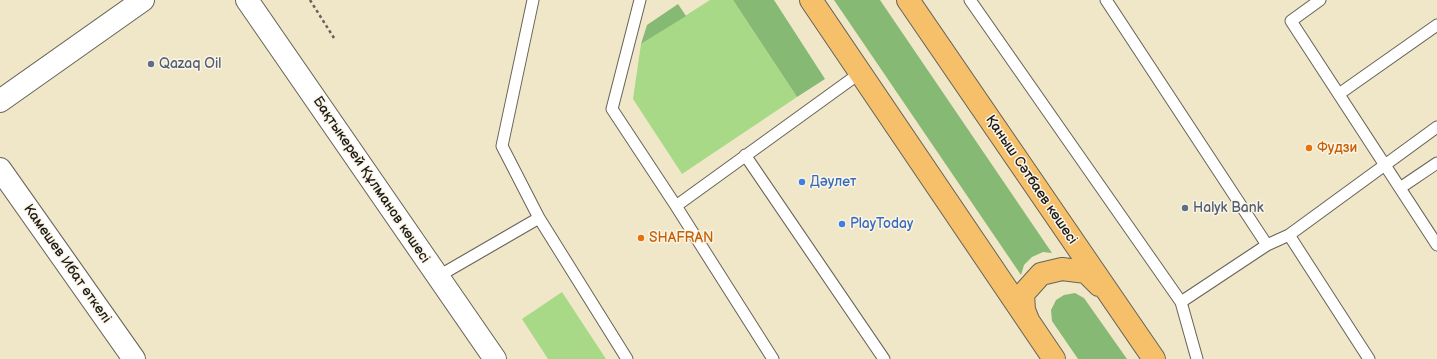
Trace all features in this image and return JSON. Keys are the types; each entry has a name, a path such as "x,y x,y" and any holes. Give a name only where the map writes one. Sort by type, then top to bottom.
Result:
{"main road":[{"path":"811,0 1054,359"},
{"name":"Қаныш Сәтбаев көшесі","path":"908,0 1154,359"},
{"path":"1031,327 1024,310 1023,294 1041,274 1062,269 1086,272 1111,297"}],"street":[{"path":"0,101 143,0"},
{"name":"Бақтыкерей Құлманов көшесі","path":"247,0 495,359"},
{"name":"Камешев Ибат өткелі","path":"0,169 134,359"}],"lane":[{"path":"533,0 502,146 539,218 627,359"},
{"path":"640,0 612,109 676,206 773,359"},
{"path":"970,0 1181,302 1197,359"},
{"path":"1106,0 1267,245"},
{"path":"1320,0 1290,21 1386,165 1437,245"},
{"path":"1339,94 1437,24"},
{"path":"676,206 860,73"},
{"path":"1181,302 1267,245 1289,235 1437,128"},
{"path":"745,155 884,359"},
{"path":"1400,188 1437,163"},
{"path":"438,277 539,218"},
{"path":"1289,235 1370,359"}],"path":[{"path":"310,0 334,38"}],"green space":[{"path":"710,0 733,0 797,97 682,174 633,99 641,44"},
{"path":"733,0 774,0 825,79 797,97"},
{"path":"834,0 880,0 1052,253 1043,252 1032,257 1024,265 1021,275"},
{"path":"678,4 686,16 641,44 647,25"},
{"path":"562,292 606,359 548,359 522,319"},
{"path":"1075,293 1084,298 1127,359 1078,359 1052,321 1051,310 1056,300 1064,295"}],"place":[{"name":"Qazaq Oil","path":"151,64"},
{"name":"Фудзи","path":"1309,148"},
{"name":"Дәулет","path":"802,182"},
{"name":"Halyk Bank","path":"1185,208"},
{"name":"PlayToday","path":"842,224"},
{"name":"SHAFRAN","path":"641,238"}]}
